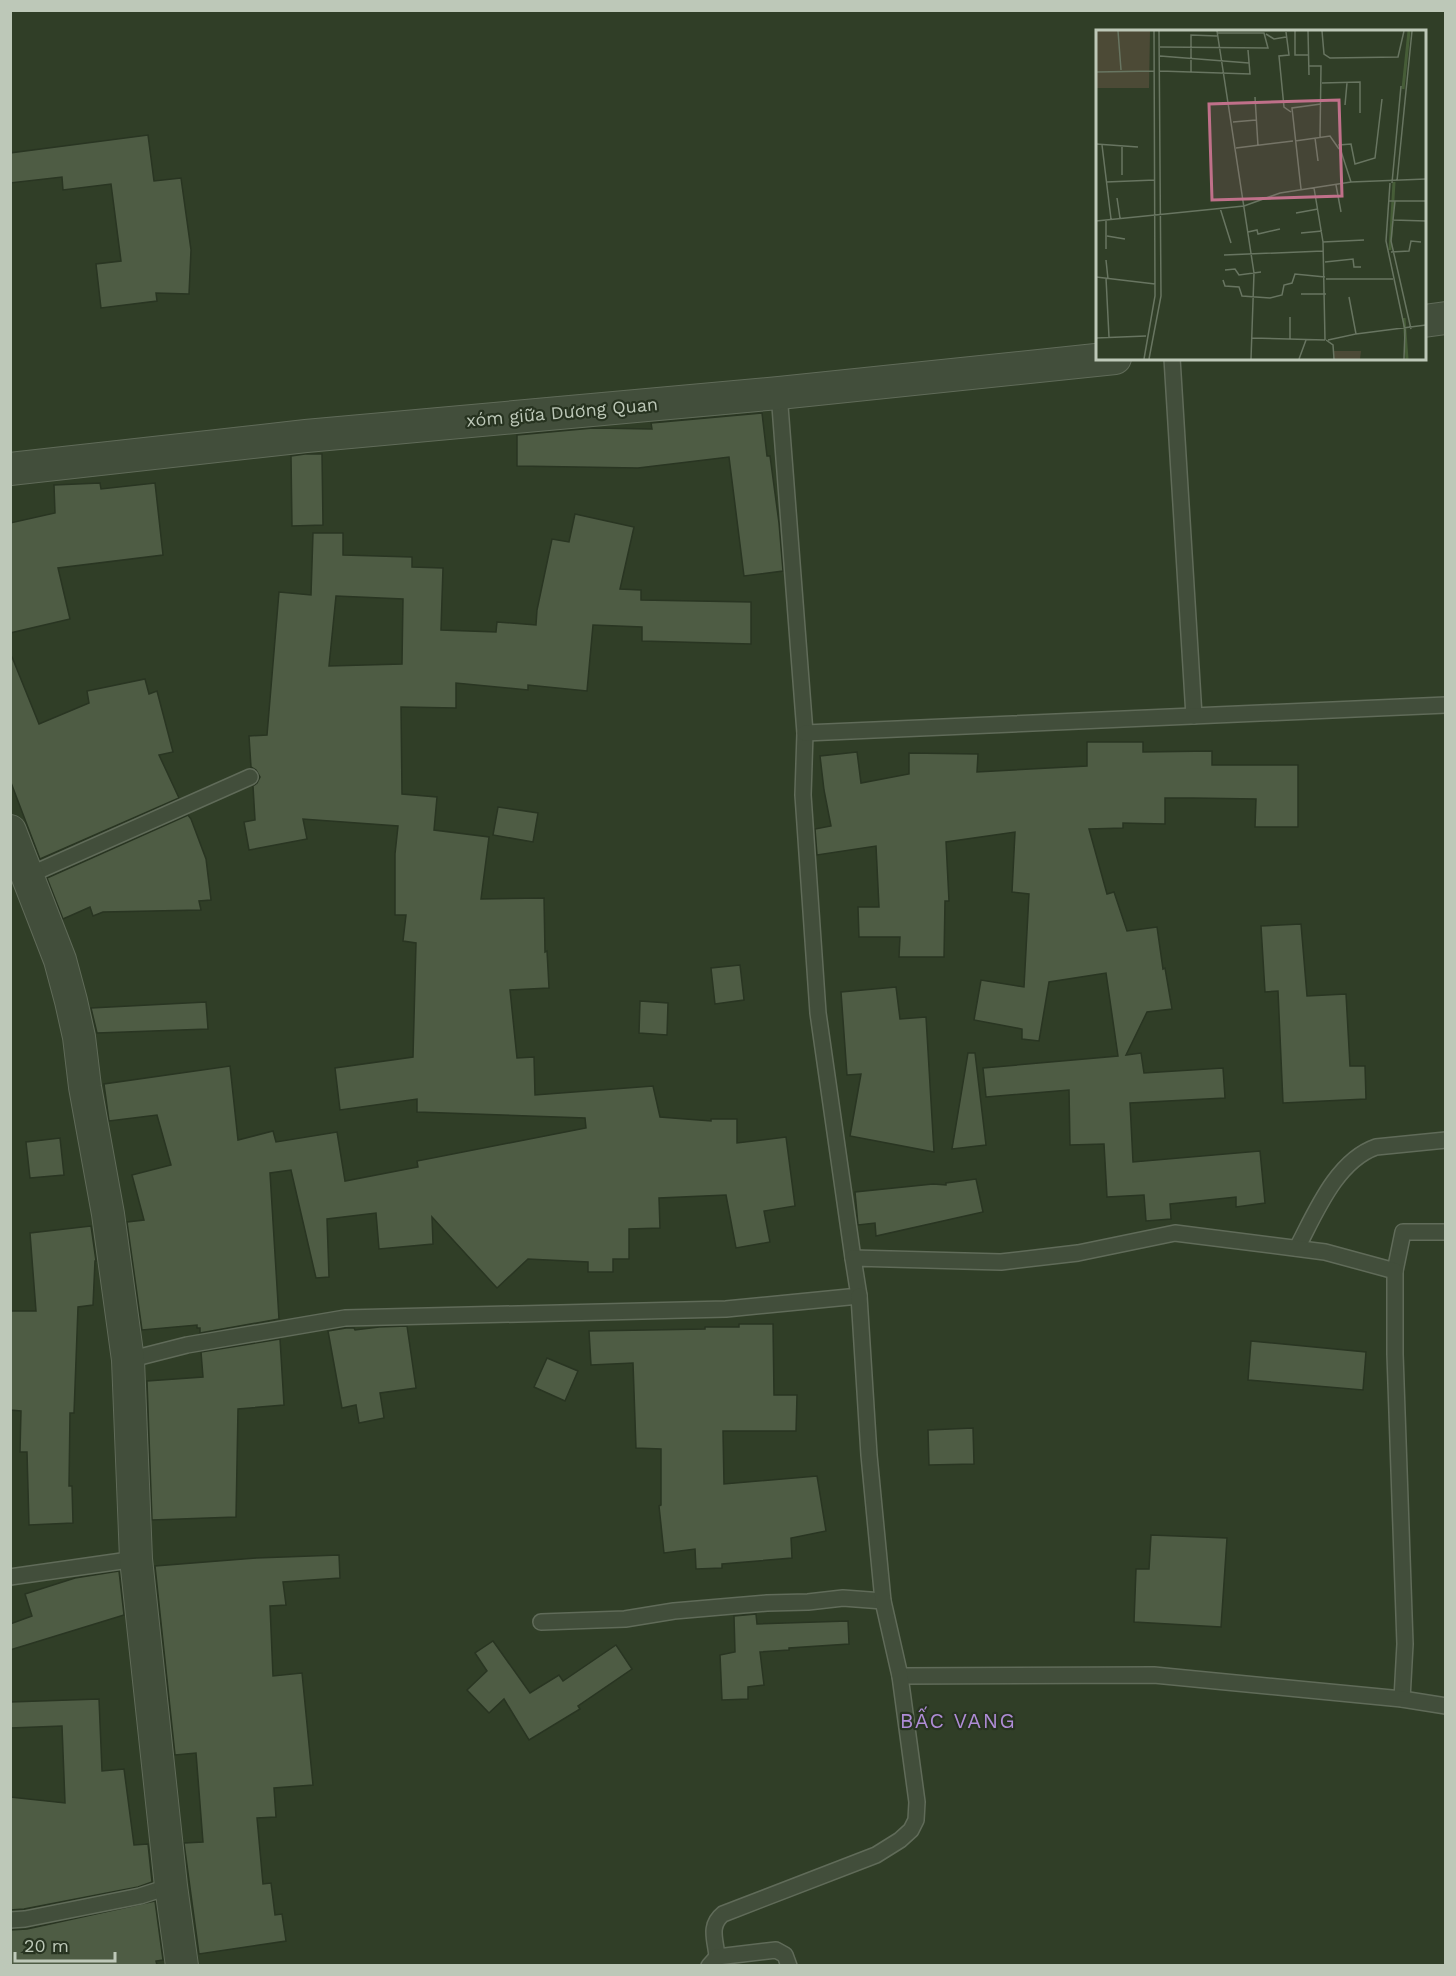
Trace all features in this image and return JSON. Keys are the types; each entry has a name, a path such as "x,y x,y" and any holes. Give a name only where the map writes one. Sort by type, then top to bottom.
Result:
{"street":[{"path":"1426,321 1446,318"},
{"name":"xóm giữa Dương Quan","path":"10,470 306,436 779,393 1096,360"},
{"path":"10,831 60,960 79,1037 85,1087 108,1214 128,1360 136,1559 171,1886 182,1965"}],"lane":[{"path":"1172,360 1194,716"},
{"path":"779,393 805,733 803,795 818,1013 859,1296 869,1455 882,1601 900,1676 917,1802 916,1820 911,1830 876,1855 717,1918 713,1930 713,1961 776,1950 785,1955 789,1965"},
{"path":"805,733 1446,705"},
{"path":"27,876 250,777"},
{"path":"1297,1248 1332,1183 1366,1150 1446,1140"},
{"path":"1402,1699 1406,1644 1395,1354 1395,1271 1403,1232 1446,1232"},
{"path":"853,1258 1001,1262 1078,1253 1175,1233 1297,1248 1353,1258 1395,1271"},
{"path":"128,1360 187,1345 345,1318 726,1309 859,1296"},
{"path":"10,1577 136,1559"},
{"path":"540,1622 625,1618 674,1611 843,1598 882,1601"},
{"path":"900,1676 1154,1675 1402,1699 1446,1706"},
{"path":"10,1920 140,1896 171,1886"}],"building":[{"path":"148,135 154,181 181,178 191,250 189,294 156,293 157,301 101,308 96,264 121,261 111,184 63,190 62,177 10,183 10,153"},
{"path":"762,413 779,523 783,571 744,576 729,457 638,468 517,466 517,435 593,428 652,429 651,423"},
{"path":"322,454 323,525 292,526 291,456"},
{"path":"100,483 101,489 155,483 163,555 58,568 70,619 10,633 10,523 55,513 54,485"},
{"path":"575,514 634,527 620,589 641,590 641,600 751,602 751,644 642,641 642,627 593,625 587,691 528,685 528,690 456,683 456,708 401,707 402,794 437,797 434,830 489,837 481,899 544,898 545,952 547,951 549,988 510,990 517,1058 534,1057 535,1095 653,1086 660,1117 711,1121 711,1119 737,1119 737,1143 786,1137 795,1206 764,1211 770,1242 736,1248 726,1195 659,1198 660,1228 629,1229 629,1259 613,1259 613,1272 588,1272 588,1262 528,1259 497,1288 432,1217 433,1244 379,1249 376,1213 327,1219 329,1277 316,1278 291,1170 270,1173 279,1319 200,1333 197,1325 142,1330 127,1222 144,1220 132,1175 171,1165 157,1115 109,1121 104,1084 230,1066 238,1140 273,1131 276,1142 337,1132 345,1181 418,1167 417,1161 586,1128 585,1118 417,1112 417,1099 340,1110 335,1068 413,1057 416,943 403,941 406,915 395,915 395,854 398,826 303,819 307,839 249,850 244,822 255,820 253,786 260,777 251,767 249,736 267,735 279,592 311,595 313,533 343,533 343,555 412,557 412,567 443,568 441,630 496,632 497,622 536,625 552,539 569,542","holes":["336,596 403,599 402,664 329,666"]},
{"path":"10,657 12,657 39,724 89,703 87,691 145,679 149,694 157,691 173,752 159,755 179,798 40,859 10,780"},
{"path":"1087,742 1143,742 1143,752 1212,751 1212,765 1298,765 1298,827 1255,827 1256,799 1165,798 1165,824 1123,823 1123,828 1089,829 1107,894 1114,892 1127,931 1157,927 1172,1009 1147,1012 1126,1055 1141,1053 1144,1073 1223,1068 1225,1098 1130,1103 1133,1162 1260,1151 1265,1203 1236,1207 1236,1197 1170,1204 1171,1219 1146,1221 1144,1195 1107,1197 1104,1144 1070,1145 1069,1090 986,1097 983,1068 1118,1056 1106,973 1049,982 1039,1041 1022,1039 1022,1029 974,1020 981,980 1024,987 1029,894 1012,892 1015,832 946,842 949,901 945,901 944,957 899,957 900,937 859,937 858,907 879,907 876,846 817,855 815,829 831,826 820,756 857,752 861,783 909,774 909,753 978,754 977,772 1087,766"},
{"path":"498,807 538,813 533,842 493,835"},
{"path":"188,815 206,859 211,900 199,901 201,910 103,912 93,916 90,907 63,919 47,878"},
{"path":"1301,924 1307,996 1346,994 1350,1066 1365,1066 1366,1099 1283,1103 1278,991 1265,992 1261,926"},
{"path":"740,965 744,1000 715,1004 711,968"},
{"path":"896,987 900,1019 926,1017 934,1152 850,1136 861,1074 847,1075 841,992"},
{"path":"640,1001 668,1003 667,1035 639,1033"},
{"path":"206,1002 208,1029 97,1033 91,1008"},
{"path":"968,1053 975,1053 986,1145 952,1149"},
{"path":"60,1138 64,1175 30,1178 26,1142"},
{"path":"976,1179 983,1212 876,1236 875,1223 858,1225 855,1192 933,1184 946,1185 946,1183"},
{"path":"91,1226 96,1261 93,1305 78,1307 74,1413 70,1413 69,1486 72,1486 73,1523 29,1525 27,1452 20,1452 21,1411 10,1410 10,1311 36,1311 30,1233"},
{"path":"739,1324 773,1324 774,1395 797,1395 796,1431 723,1431 724,1484 817,1476 826,1531 791,1538 792,1558 722,1564 722,1568 696,1569 695,1549 664,1553 659,1506 661,1505 661,1449 636,1448 633,1363 591,1365 589,1331 705,1329 705,1327 739,1327"},
{"path":"407,1326 416,1388 380,1393 384,1418 359,1423 356,1405 342,1408 328,1331 346,1328 355,1330"},
{"path":"280,1339 284,1405 238,1409 236,1517 152,1520 147,1381 203,1377 201,1352"},
{"path":"1251,1341 1366,1352 1363,1390 1248,1380"},
{"path":"547,1358 578,1371 565,1401 534,1387"},
{"path":"973,1428 974,1464 929,1465 928,1430"},
{"path":"1151,1535 1227,1538 1221,1627 1134,1622 1136,1569 1149,1569"},
{"path":"339,1555 340,1578 283,1582 286,1605 270,1606 273,1676 302,1673 313,1785 274,1788 276,1817 257,1818 263,1884 271,1883 275,1915 282,1914 286,1941 199,1954 184,1843 203,1842 196,1753 175,1755 155,1566 256,1558"},
{"path":"119,1571 124,1615 10,1650 10,1624 32,1616 25,1594 75,1578"},
{"path":"756,1614 757,1624 848,1621 849,1644 760,1652 764,1685 748,1687 748,1699 722,1700 720,1655 735,1652 734,1616"},
{"path":"493,1641 530,1693 559,1675 563,1681 616,1645 632,1669 578,1706 580,1709 529,1740 504,1699 489,1713 467,1690 487,1671 475,1653"},
{"path":"99,1699 102,1771 124,1769 134,1845 148,1844 152,1882 138,1887 10,1910 10,1797 65,1803 62,1726 10,1728 10,1702"},
{"path":"155,1901 163,1960 156,1961 157,1965 10,1965 10,1930 27,1929"}],"district":[{"name":"BẤC VANG","path":"958,1720"}]}
